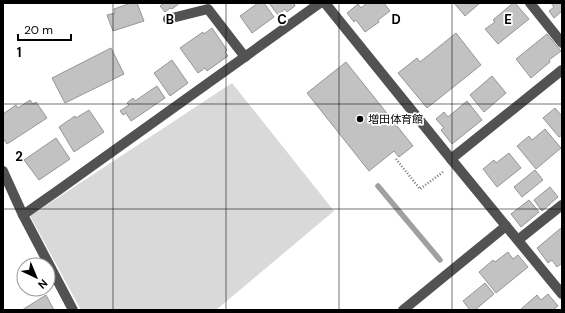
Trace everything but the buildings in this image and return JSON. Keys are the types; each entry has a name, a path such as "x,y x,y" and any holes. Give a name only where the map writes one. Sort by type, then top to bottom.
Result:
{"street":[{"path":"23,214 320,3"},
{"path":"325,3 562,294"},
{"path":"530,3 562,42"},
{"path":"168,19 208,9 245,57"},
{"path":"451,159 562,70"},
{"path":"3,171 23,214 73,310"},
{"path":"518,240 562,205"},
{"path":"403,310 506,226"}],"path":[{"path":"396,159 420,189 443,172"}],"shaded area":[{"path":"232,83 334,211 216,310 81,310 56,264 56,257 52,257 30,216"}],"waterway":[{"path":"378,186 440,260"}],"place":[{"name":"増田体育館","path":"360,119"}]}
